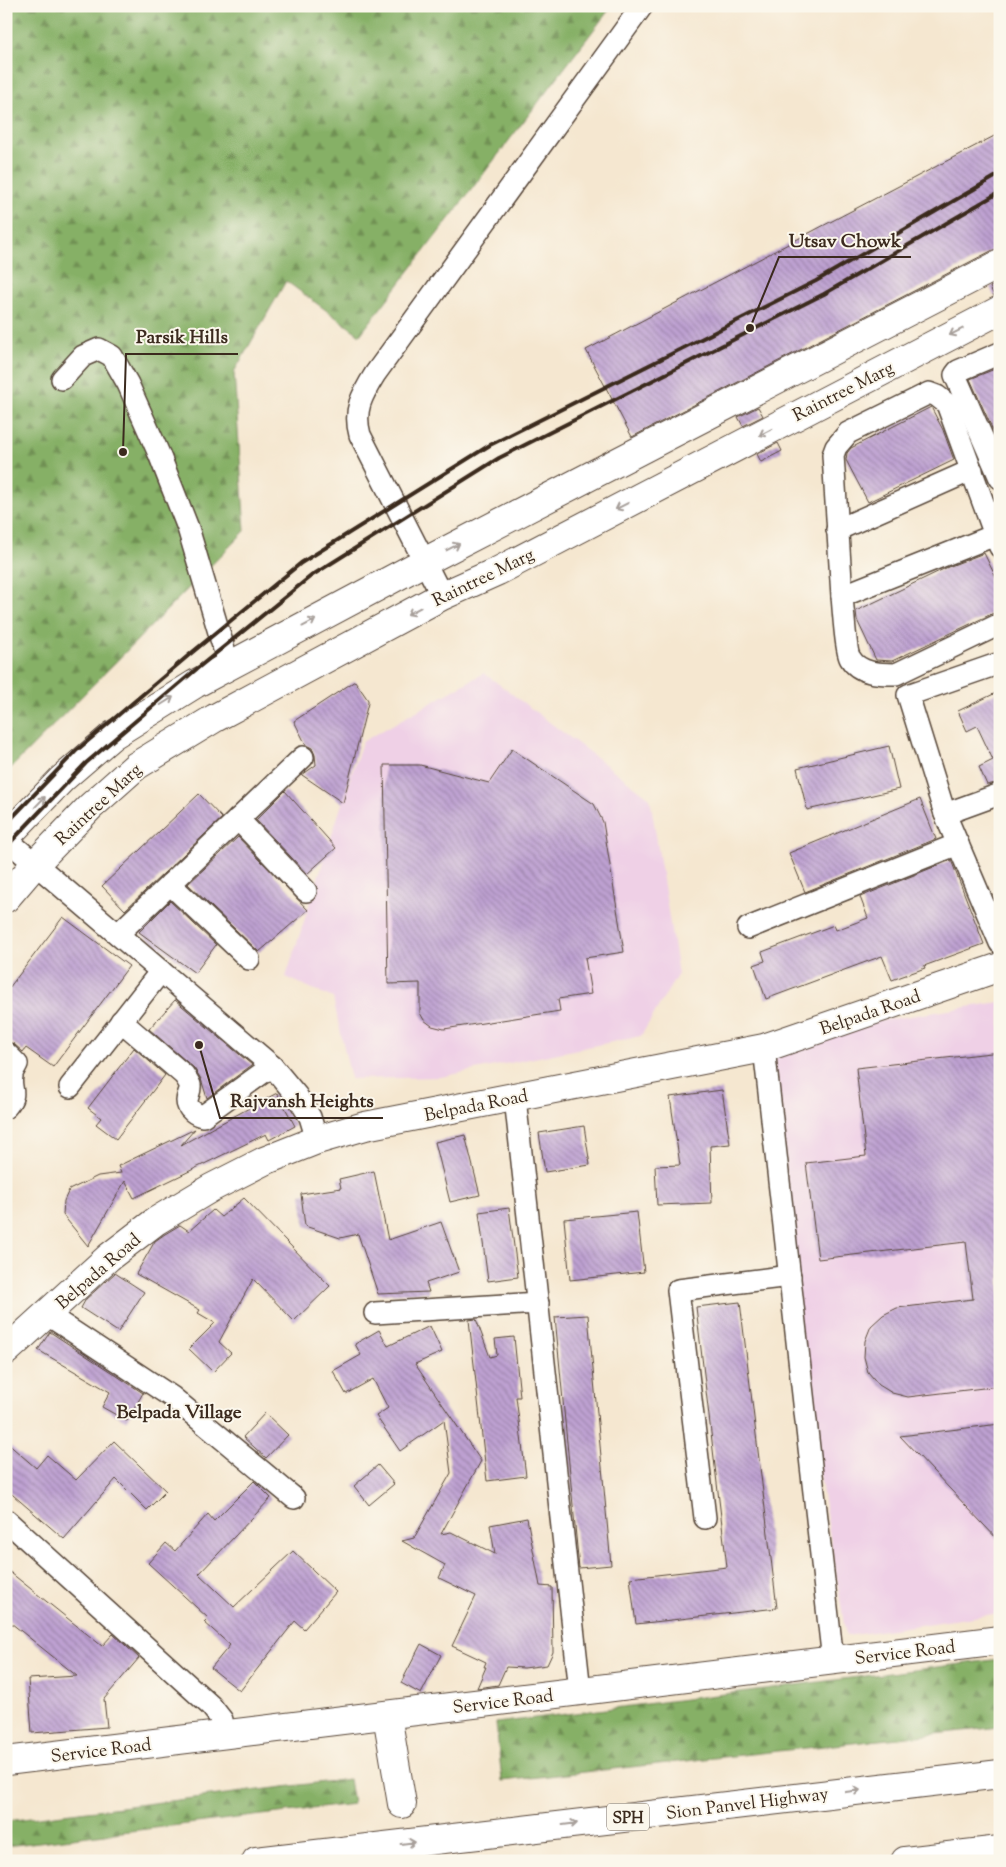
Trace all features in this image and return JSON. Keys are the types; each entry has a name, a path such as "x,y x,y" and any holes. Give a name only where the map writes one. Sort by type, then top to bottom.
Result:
{"main road":[{"path":"6,838 62,779 113,734 195,684 424,562 1000,264"},
{"name":"Raintree Marg","path":"6,898 35,864 90,807 136,766 215,718 442,596 498,571 1000,310"},
{"name":"Belpada Road","path":"6,1351 110,1257 156,1221 211,1188 264,1161 317,1140 365,1126 764,1048 1000,967"},
{"name":"Service Road","path":"6,1761 1000,1640"},
{"path":"387,1715 402,1804"},
{"name":"Sion Panvel Highway","path":"256,1861 1000,1774"},
{"path":"905,1861 1000,1850"}],"street":[{"path":"442,596 360,435 356,423 358,407 365,390 375,374 642,6"},
{"path":"62,378 83,356 99,349 112,356 128,384 159,454 188,528 229,666"},
{"path":"1000,353 955,374 1000,478"},
{"path":"842,596 997,541 947,404 937,396 929,393 848,433 836,447 833,455 842,596 849,658 859,668 867,672 896,674 1000,624"},
{"path":"837,530 972,470"},
{"path":"908,695 1000,663"},
{"path":"896,674 908,695 948,819 1000,944"},
{"path":"118,934 304,757"},
{"path":"948,819 1000,794"},
{"path":"948,819 978,813"},
{"path":"238,819 306,891"},
{"path":"6,838 272,1066 297,1096 310,1117 317,1140"},
{"path":"748,928 958,844"},
{"path":"170,884 249,959"},
{"path":"70,1087 161,971"},
{"path":"121,1022 184,1075 190,1084 187,1102 189,1107 200,1116 203,1116 272,1066"},
{"path":"764,1048 834,1661"},
{"path":"6,1053 17,1064 12,1076 14,1094 11,1102 6,1107"},
{"path":"515,1098 580,1691"},
{"path":"705,1518 678,1290 790,1276"},
{"path":"375,1313 538,1303"},
{"path":"48,1315 172,1397 294,1498"},
{"path":"8,1525 211,1706 222,1720 225,1734"}],"shaded area":[{"path":"484,673 650,798 678,974 641,1036 441,1077 351,1079 333,998 286,977 362,742"},
{"path":"1000,1002 1000,1613 846,1636 750,1041"}],"green space":[{"path":"6,6 612,6 360,335 286,281 234,372 245,531 6,773"},
{"path":"1000,1659 1000,1727 502,1781 496,1723"},
{"path":"349,1779 353,1804 6,1846 6,1821"}],"building":[{"path":"1000,133 1000,249 993,250 632,437 586,350"},
{"path":"1000,282 1000,295 994,296 990,287"},
{"path":"1000,367 1000,446 970,379"},
{"path":"758,407 763,416 743,426 738,417"},
{"path":"931,407 943,430 954,460 868,502 846,460 847,453 851,448"},
{"path":"778,443 782,451 761,462 757,454"},
{"path":"984,553 1000,586 1000,610 892,661 876,660 857,620 856,611 948,567"},
{"path":"355,681 368,700 368,703 343,803 302,775 316,765 315,755 312,748 306,745 294,721"},
{"path":"1000,691 1000,782 987,785 979,767 993,760 977,726 967,731 958,711"},
{"path":"889,746 899,789 807,810 797,768"},
{"path":"512,749 594,804 603,822 624,952 585,958 591,994 558,999 560,1011 444,1029 432,1026 424,1020 420,1013 420,983 388,984 384,765 420,765 489,783"},
{"path":"285,791 336,848 307,874 256,820"},
{"path":"199,794 222,818 125,910 102,886"},
{"path":"920,799 936,839 805,892 789,853"},
{"path":"238,837 308,910 259,952 188,884"},
{"path":"951,860 984,944 892,980 882,956 766,999 754,965 765,961 762,952 834,925 836,930 868,918 860,897"},
{"path":"170,901 216,945 195,973 139,932"},
{"path":"63,917 129,966 53,1067 26,1048 23,1052 14,1044 6,1041 6,992"},
{"path":"175,1000 252,1065 207,1098 201,1079 194,1068 149,1029"},
{"path":"134,1048 165,1075 116,1139 96,1124 101,1118 88,1108"},
{"path":"1000,1052 1000,1386 908,1397 892,1393 879,1385 868,1372 864,1357 865,1341 871,1326 883,1315 897,1308 973,1299 966,1242 818,1259 806,1163 866,1156 856,1068"},
{"path":"722,1090 730,1144 710,1146 712,1203 657,1205 655,1166 680,1165 670,1097"},
{"path":"277,1093 295,1126 269,1140 266,1134 134,1198 125,1181 88,1246 63,1215 64,1201 69,1190 98,1176 121,1173 118,1166 195,1129 181,1145"},
{"path":"584,1126 590,1165 545,1172 539,1133"},
{"path":"465,1135 480,1195 450,1202 435,1142"},
{"path":"374,1171 388,1240 441,1222 459,1272 426,1283 429,1292 378,1294 358,1234 340,1238 305,1226 301,1194 341,1188 339,1179"},
{"path":"244,1198 330,1286 294,1321 253,1279 219,1342 231,1353 213,1372 189,1349 215,1323 198,1313 200,1310 136,1274 155,1241 180,1225 189,1231 213,1210 221,1217"},
{"path":"509,1208 518,1277 488,1281 479,1212"},
{"path":"637,1212 644,1272 570,1280 564,1219"},
{"path":"115,1273 144,1292 118,1332 81,1308 86,1299"},
{"path":"740,1302 777,1608 636,1624 630,1578 727,1567 696,1307"},
{"path":"588,1315 611,1565 579,1568 555,1317"},
{"path":"476,1319 490,1357 497,1355 495,1339 514,1337 520,1397 516,1397 526,1476 487,1481 469,1320"},
{"path":"430,1326 442,1352 415,1364 481,1461 441,1534 451,1532 495,1554 490,1525 527,1518 540,1586 552,1587 553,1652 547,1665 524,1668 506,1667 498,1685 477,1688 486,1667 484,1667 486,1662 452,1646 476,1596 439,1578 445,1565 402,1541 414,1538 451,1473 444,1420 400,1451 376,1416 388,1408 373,1379 346,1394 333,1371 361,1355 355,1344 379,1330 388,1346"},
{"path":"50,1332 143,1393 127,1421 102,1407 110,1392 38,1350"},
{"path":"265,1413 288,1435 266,1458 243,1437"},
{"path":"1000,1424 1000,1542 900,1436"},
{"path":"114,1441 166,1491 147,1510 116,1479 64,1539 6,1489 6,1442 36,1468 47,1455 76,1480"},
{"path":"378,1465 394,1484 369,1505 354,1486"},
{"path":"254,1481 271,1498 199,1574 234,1607 293,1551 336,1592 304,1629 295,1621 240,1691 211,1668 230,1645 204,1622 208,1618 148,1563 166,1543 175,1551 208,1514 214,1521"},
{"path":"6,1569 102,1646 113,1634 139,1658 104,1699 107,1727 32,1733 28,1679 77,1676 6,1619"},
{"path":"421,1644 441,1655 421,1694 401,1683"}],"railway":[{"path":"6,824 76,751 301,563 490,445 816,281 1000,174"},
{"path":"6,847 86,763 199,667 311,576 499,458 824,294 1000,192"}],"place":[{"name":"Utsav Chowk","path":"750,328"},
{"name":"Parsik Hills","path":"123,452"},
{"name":"Rajvansh Heights","path":"199,1045"}],"district":[{"name":"Belpada Village","path":"179,1411"}]}
